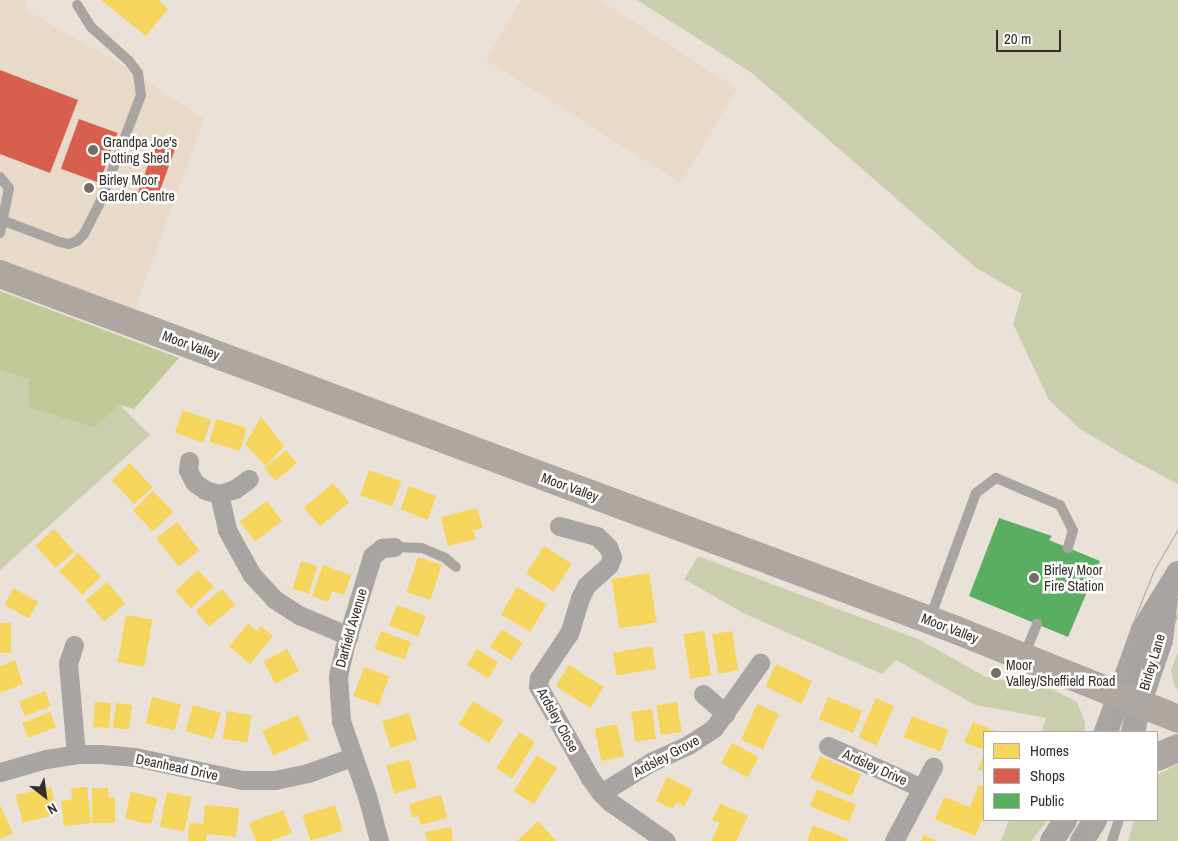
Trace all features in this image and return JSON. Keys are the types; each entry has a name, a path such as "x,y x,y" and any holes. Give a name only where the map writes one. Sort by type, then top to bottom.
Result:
{"main road":[{"name":"Moor Valley","path":"0,274 930,620 1178,719"},
{"path":"1158,757 1178,748"}],"street":[{"path":"189,461 188,470 194,482 205,490 219,494 235,489 249,479"},
{"path":"219,494 227,530 252,575 274,599 300,615 349,636"},
{"name":"Ardsley Close","path":"560,526 597,536 608,547 612,557 609,565 586,586 580,598 569,633 539,678 538,686 590,778 601,793 610,802 666,841"},
{"name":"Darfield Avenue","path":"379,841 367,796 341,721 338,676 372,556 382,548 394,547"},
{"name":"Birley Lane","path":"1130,699 1161,640 1172,583"},
{"path":"74,645 68,663 76,754"},
{"name":"Ardsley Grove","path":"601,793 651,762 703,737 726,714 760,663"},
{"path":"703,694 726,714"},
{"path":"1107,731 1130,699"},
{"path":"1130,699 1133,731"},
{"name":"Ardsley Drive","path":"828,746 922,788"},
{"name":"Deanhead Drive","path":"0,772 12,767 76,754 135,757 241,780 275,780 308,773 352,756"},
{"name":"Ardsley Drive","path":"894,841 933,767"},
{"path":"1052,841 1063,821"},
{"path":"1082,841 1094,821"}],"lane":[{"path":"4,221 60,242 69,244 77,241 84,234 99,205 141,95 138,73 129,61 91,27 77,5"},
{"path":"0,177 9,188 4,221 0,233"},
{"path":"930,620 976,493 996,478 1060,504 1072,530 1068,548"},
{"path":"394,547 422,548 445,558 456,567"},
{"path":"1024,658 1037,624"},
{"path":"1112,841 1119,821"}],"shaded area":[{"name":"Birley Moor Garden Centre","path":"0,0 28,0 24,9 114,60 204,119 134,311 0,258"},
{"path":"521,0 600,0 737,89 681,183 486,60"}],"green space":[{"path":"637,0 1178,0 1178,484 1080,429 1049,400 1013,324 1022,294 976,268 752,73"},
{"path":"0,291 179,358 134,409 120,405 94,427 29,407 29,379 0,370"},
{"path":"0,370 120,405 150,435 0,570"},
{"path":"698,556 918,639 986,677 1050,688 1077,702 1085,722 1085,731 1041,731 1046,718 975,705 896,660 882,674 745,614 684,579"},
{"path":"1178,652 1178,689 1175,687 1171,670"},
{"path":"1178,764 1178,841 1128,841 1134,821 1158,821 1158,774"},
{"path":"1009,821 1047,821 1031,841 1001,841"}],"building: Homes":[{"path":"101,0 158,0 168,9 146,36"},
{"path":"183,410 211,420 203,443 175,433"},
{"path":"261,417 284,446 266,466 245,444"},
{"path":"216,419 247,428 240,451 209,442"},
{"path":"286,450 297,463 275,481 265,468"},
{"path":"130,463 153,487 134,504 112,480"},
{"path":"369,470 401,481 392,507 360,496"},
{"path":"333,483 349,502 320,527 304,507"},
{"path":"409,486 436,496 428,519 400,509"},
{"path":"153,491 173,512 153,531 133,510"},
{"path":"267,501 282,521 255,541 240,521"},
{"path":"477,508 483,528 473,530 476,539 448,546 441,517"},
{"path":"177,522 199,550 179,566 157,538"},
{"path":"54,529 74,551 55,568 35,546"},
{"path":"544,546 572,564 554,592 526,574"},
{"path":"78,553 101,577 82,595 59,571"},
{"path":"418,557 442,565 430,600 407,592"},
{"path":"301,561 317,566 309,594 293,589"},
{"path":"323,565 351,575 344,595 332,591 328,602 312,596"},
{"path":"198,570 214,587 191,608 175,591"},
{"path":"649,573 657,622 619,628 611,579"},
{"path":"107,582 125,603 104,622 86,600"},
{"path":"517,587 546,604 530,632 501,615"},
{"path":"14,588 38,602 29,618 4,604"},
{"path":"222,589 235,605 209,627 196,610"},
{"path":"397,605 426,616 418,637 389,626"},
{"path":"126,615 153,620 144,667 118,662"},
{"path":"0,623 11,623 11,653 0,653"},
{"path":"248,624 257,631 261,626 273,636 250,664 229,646"},
{"path":"502,629 523,643 511,660 490,646"},
{"path":"381,631 411,642 405,660 375,649"},
{"path":"704,631 711,675 690,679 683,634"},
{"path":"732,631 738,671 719,674 712,634"},
{"path":"652,646 656,669 617,676 613,653"},
{"path":"287,649 299,671 276,684 263,662"},
{"path":"477,649 498,662 488,678 467,665"},
{"path":"15,660 23,684 0,693 0,666"},
{"path":"776,664 812,681 802,704 765,687"},
{"path":"569,665 604,687 591,708 556,686"},
{"path":"364,667 389,676 379,705 353,696"},
{"path":"45,691 51,706 25,716 19,701"},
{"path":"152,697 181,704 175,730 145,723"},
{"path":"828,697 862,711 853,733 819,719"},
{"path":"876,698 894,706 877,745 859,737"},
{"path":"473,701 504,720 489,743 459,724"},
{"path":"95,702 111,703 109,728 93,727"},
{"path":"677,702 682,732 661,735 656,705"},
{"path":"116,703 132,705 129,730 113,728"},
{"path":"757,704 779,714 763,749 741,740"},
{"path":"193,705 221,713 213,739 186,731"},
{"path":"652,709 656,739 635,742 631,712"},
{"path":"227,711 252,715 247,743 223,739"},
{"path":"50,712 56,727 28,738 22,723"},
{"path":"409,713 417,740 390,748 382,721"},
{"path":"298,715 309,740 273,756 262,731"},
{"path":"912,716 948,730 940,751 904,737"},
{"path":"973,722 996,731 983,731 983,750 964,742"},
{"path":"617,724 624,756 601,761 595,729"},
{"path":"519,732 535,742 512,779 496,768"},
{"path":"732,743 758,757 748,777 721,763"},
{"path":"537,755 557,768 534,804 514,791"},
{"path":"820,756 861,774 851,796 810,778"},
{"path":"983,756 983,772 978,769"},
{"path":"409,759 417,787 394,793 386,766"},
{"path":"667,777 693,790 684,806 676,802 673,809 656,801"},
{"path":"979,785 983,787 983,817 975,836 935,819 944,797 970,807"},
{"path":"51,787 57,814 22,822 16,795"},
{"path":"87,787 91,823 64,826 61,801 72,800 71,788"},
{"path":"92,788 108,788 109,798 115,797 115,823 92,823"},
{"path":"817,789 856,805 849,822 810,807"},
{"path":"131,792 157,798 151,824 125,818"},
{"path":"167,792 191,797 184,831 160,826"},
{"path":"441,795 447,818 421,825 418,816 412,818 409,804"},
{"path":"720,803 748,816 736,841 711,841 720,823 712,820"},
{"path":"0,805 13,833 0,839"},
{"path":"205,805 239,808 236,837 207,834 206,841 188,841 189,823 203,824"},
{"path":"335,805 343,831 310,841 302,815"},
{"path":"283,810 292,833 271,841 256,841 249,823"},
{"path":"538,821 556,841 517,841"},
{"path":"813,825 848,839 847,841 807,841"},
{"path":"451,827 453,841 427,841 425,832"},
{"path":"924,835 937,841 921,841"}],"building: Shops":[{"path":"0,70 78,100 50,173 0,154"},
{"path":"79,119 118,133 99,183 61,169"},
{"path":"156,143 175,150 157,200 138,193"}],"building: Public":[{"name":"Birley Moor Fire Station","path":"999,518 1052,536 1049,540 1100,561 1068,637 969,596"}],"tram line":[{"path":"1108,731 1114,693 1135,617 1154,570 1178,529"},
{"path":"1142,731 1159,668 1178,612"},
{"path":"1093,841 1096,821"},
{"path":"1112,841 1119,821"}],"place":[{"name":"Grandpa Joe's Potting Shed","path":"93,150"},
{"name":"Birley Moor Garden Centre","path":"89,188"},
{"name":"Birley Moor Fire Station","path":"1034,578"},
{"name":"Moor Valley/Sheffield Road","path":"996,673"}]}
